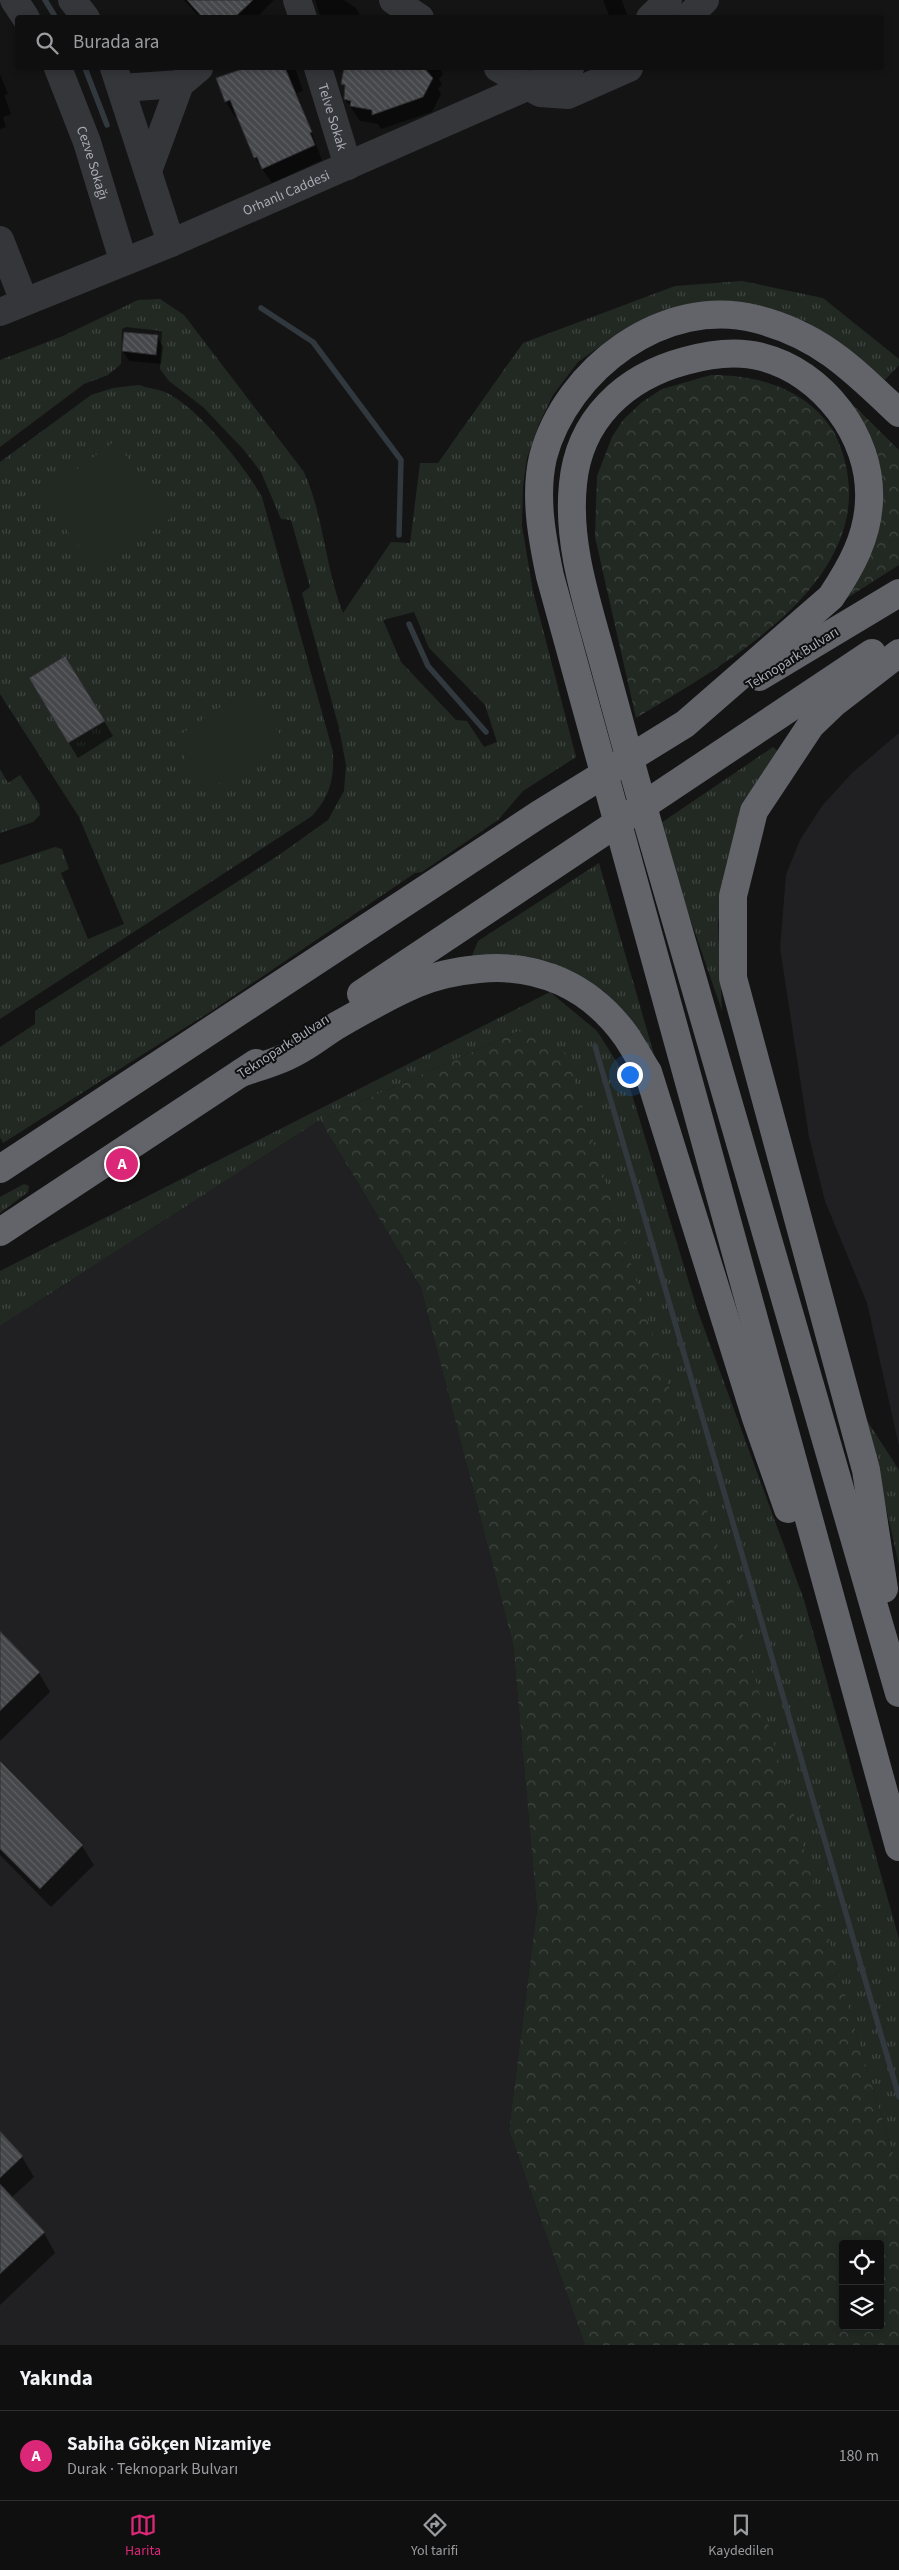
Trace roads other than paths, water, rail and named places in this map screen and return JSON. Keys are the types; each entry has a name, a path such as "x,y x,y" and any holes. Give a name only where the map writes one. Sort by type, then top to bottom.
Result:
{"highway":[{"path":"899,413 837,355 786,328 756,318 731,314 686,317 666,322 646,332 609,357 592,374 574,396 549,438 539,482 542,536 550,576 899,1847"},
{"path":"0,1169 538,814 685,724 831,596 848,572 859,549 870,499 867,473 861,450 848,424 825,393 805,377 782,364 761,357 737,353 694,358 645,374 627,386 595,421 580,453 573,481 573,532 584,592 618,716 899,1693"},
{"name":"Teknopark Bulvarı","path":"685,724 899,593"},
{"name":"Teknopark Bulvarı","path":"0,1232 565,860 899,637"},
{"path":"899,653 833,704 810,725 754,811 733,896 733,978 866,1470 899,1684"},
{"path":"241,1074 294,1054 363,1010 418,983 465,970 492,968 534,971 555,978 579,991 603,1011 626,1036 648,1072 756,1418 867,1735"}],"street":[{"path":"14,0 24,15"},
{"path":"72,0 84,15"},
{"path":"297,0 302,15"},
{"path":"393,0 416,15"},
{"path":"635,0 640,15"},
{"path":"653,15 668,0"},
{"path":"690,15 705,0"},
{"name":"Cezve Sokağı","path":"59,70 87,142 123,260"},
{"name":"Telve Sokak","path":"319,70 348,166"},
{"path":"501,70 540,93 568,95 624,70"},
{"name":"Orhanlı Caddesi","path":"0,312 123,260 171,243 348,166 526,85 565,70"},
{"path":"148,171 190,76 117,78 171,243"},
{"path":"0,240 24,301"}],"waterway":[{"path":"45,0 54,15"},
{"path":"86,70 107,125"},
{"path":"261,308 313,342 401,460 399,535"},
{"path":"409,624 428,666 486,732"},
{"path":"595,1046 899,2097"}],"place":[{"name":"Sabiha Gökçen Nizamiye","path":"122,1164"}]}
